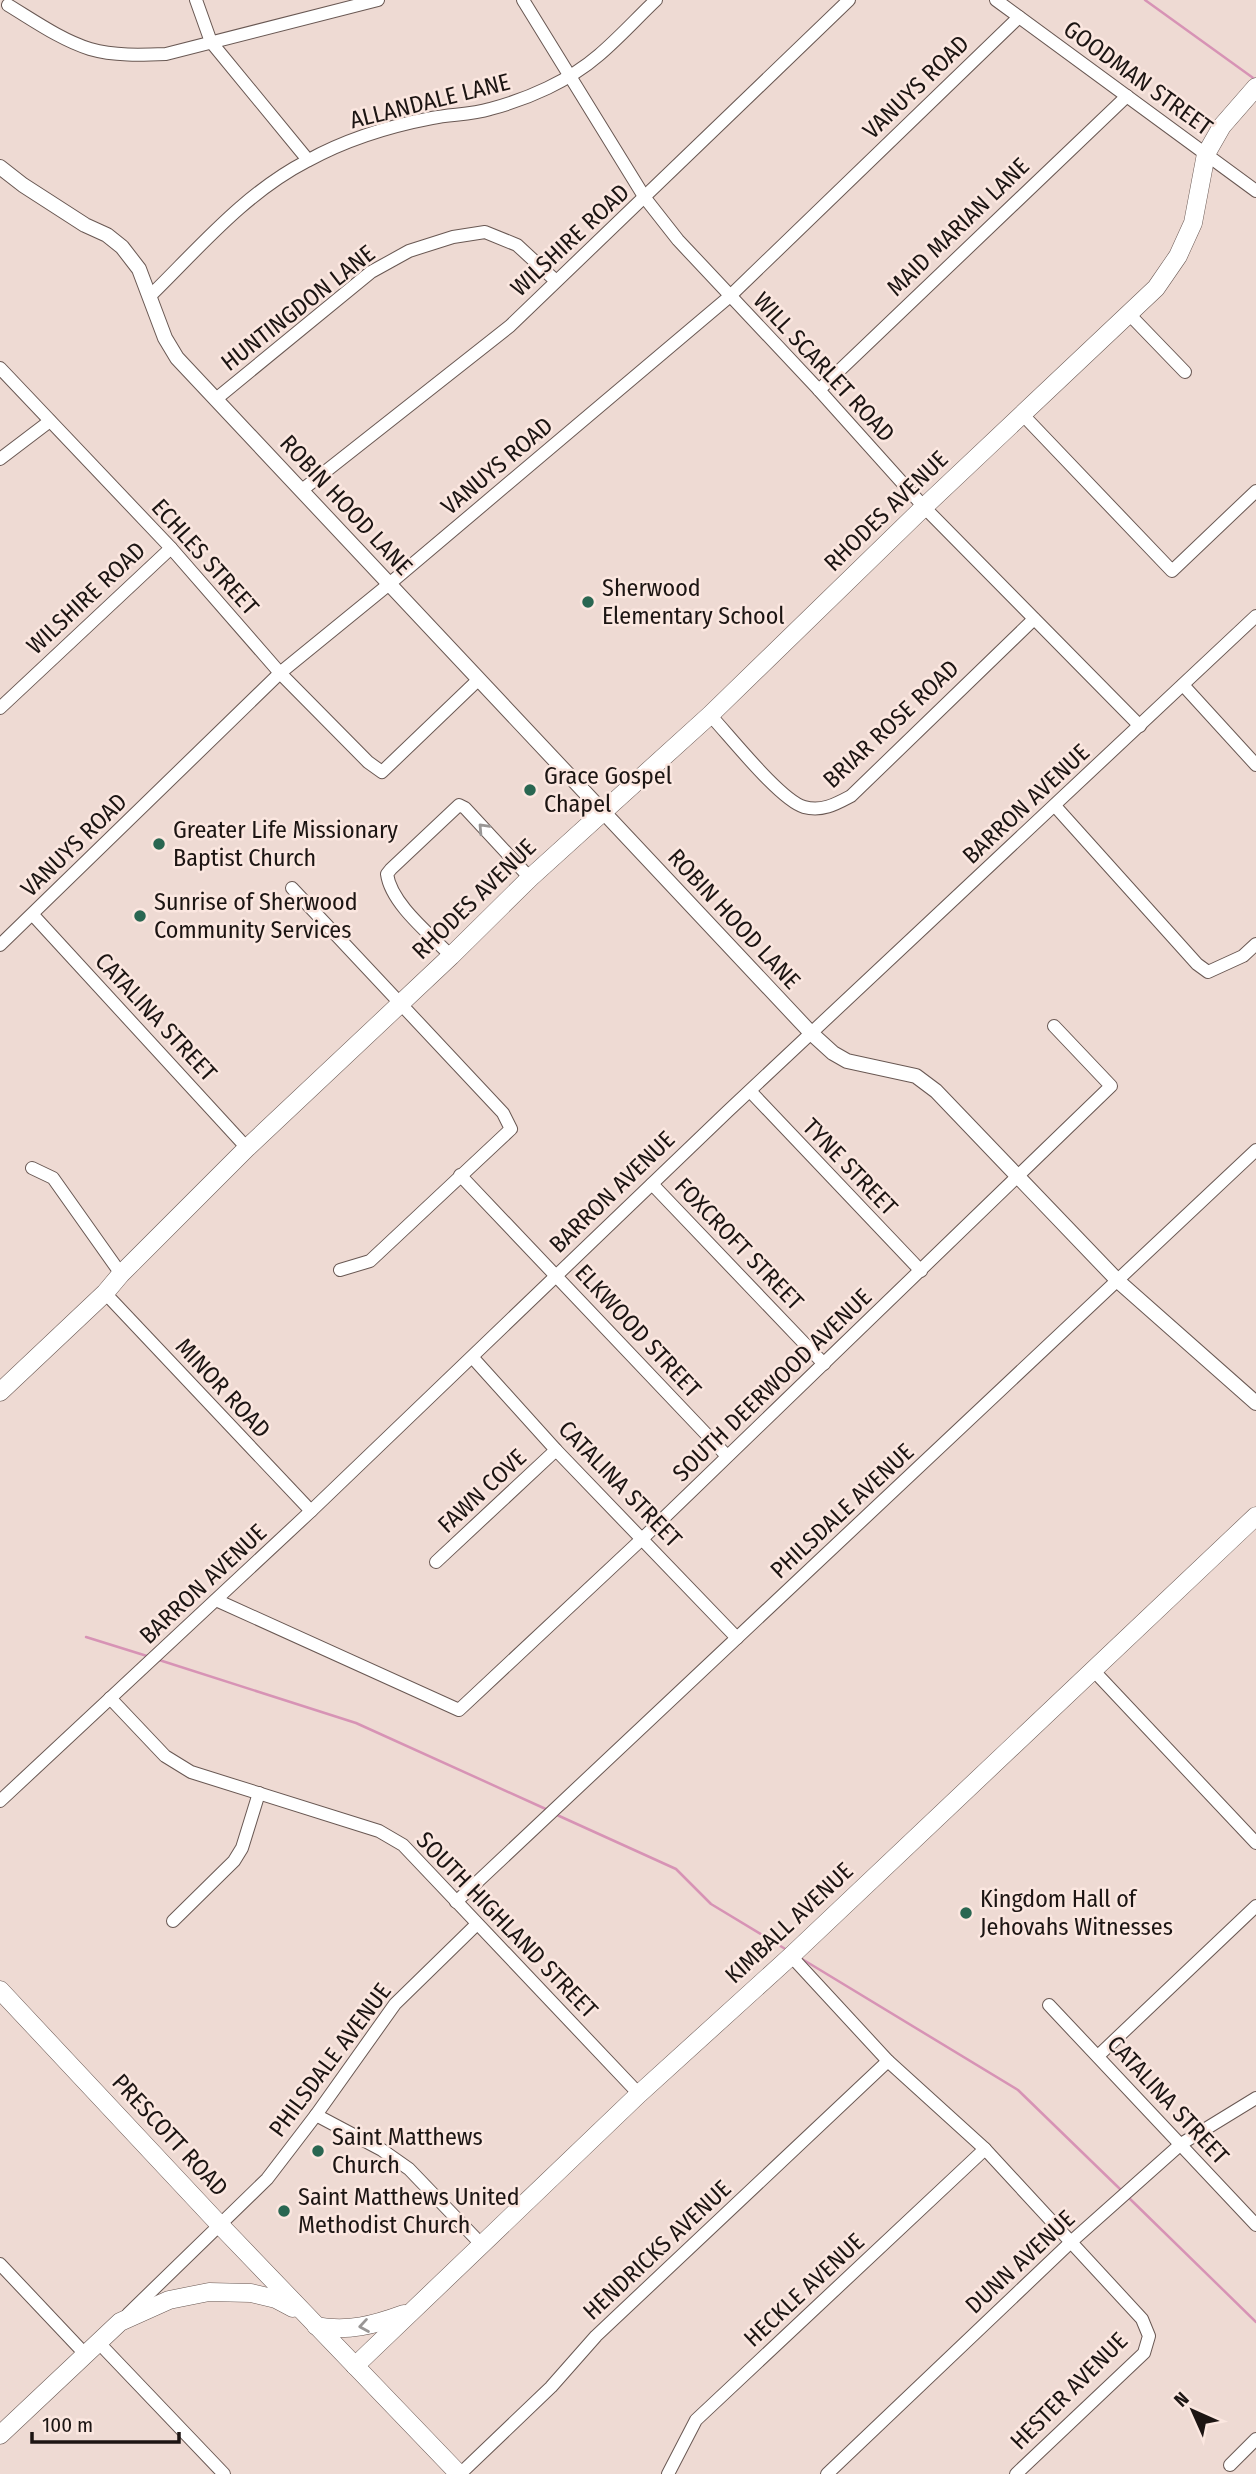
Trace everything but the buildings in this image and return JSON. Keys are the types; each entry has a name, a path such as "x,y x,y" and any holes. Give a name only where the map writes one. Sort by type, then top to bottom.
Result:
{"main road":[{"name":"RHODES AVENUE","path":"0,1392 105,1293 247,1148 451,956 530,877 710,715 924,507 1156,288 1178,256 1193,223 1206,154 1222,126 1256,87"},
{"name":"KIMBALL AVENUE","path":"355,2367 639,2094 791,1956 1256,1516"},
{"name":"PRESCOTT ROAD","path":"0,1990 355,2367"},
{"path":"0,2435 120,2322 169,2300 209,2292 251,2293 276,2299 310,2320 336,2330 363,2328 410,2312"},
{"path":"355,2367 459,2474"}],"street":[{"path":"196,0 211,42 308,160"},
{"path":"6,7 89,49 133,55 166,54 378,0"},
{"name":"WILL SCARLET ROAD","path":"523,0 645,198 678,240 924,507 1140,726"},
{"name":"ALLANDALE LANE","path":"150,296 243,205 275,179 308,160 366,135 431,118 487,110 528,97 569,76 597,57 656,0"},
{"name":"WILSHIRE ROAD","path":"302,490 509,326 849,0"},
{"name":"GOODMAN STREET","path":"996,0 1256,191"},
{"name":"VANUYS ROAD","path":"0,945 281,673 729,296 1019,16"},
{"name":"MAID MARIAN LANE","path":"819,390 1127,96"},
{"name":"ROBIN HOOD LANE","path":"0,167 23,185 85,225 107,235 122,247 139,269 165,338 177,358 811,1033 833,1053 847,1060 916,1076 936,1091 1118,1281 1256,1403"},
{"name":"HUNTINGDON LANE","path":"216,399 371,272 409,251 453,237 485,232 517,245 556,281"},
{"path":"1128,313 1185,372"},
{"name":"ECHLES STREET","path":"0,368 171,548 281,673 368,762 382,772 478,680"},
{"path":"1023,415 1172,571 1256,491"},
{"path":"0,459 50,421"},
{"name":"WILSHIRE ROAD","path":"0,708 171,548"},
{"name":"BARRON AVENUE","path":"0,1801 311,1511 811,1033 1256,616"},
{"name":"BRIAR ROSE ROAD","path":"710,715 779,790 803,807 829,808 851,796 1034,618"},
{"path":"1183,685 1256,765"},
{"path":"451,956 406,911 388,881 387,874 391,869 459,805 465,808 530,877"},
{"path":"1055,806 1197,964 1208,972 1243,956 1256,944"},
{"path":"292,888 503,1113 511,1129 370,1261 340,1270"},
{"name":"CATALINA STREET","path":"33,915 247,1148"},
{"name":"SOUTH DEERWOOD AVENUE","path":"216,1600 458,1710 643,1538 1111,1086 1054,1026"},
{"name":"TYNE STREET","path":"750,1091 921,1271"},
{"name":"PHILSDALE AVENUE","path":"456,1902 1256,1150"},
{"path":"32,1168 53,1178 121,1274"},
{"name":"ELKWOOD STREET","path":"460,1175 727,1456"},
{"name":"FOXCROFT STREET","path":"652,1184 824,1364"},
{"name":"MINOR ROAD","path":"105,1293 311,1511"},
{"name":"CATALINA STREET","path":"473,1358 556,1450 737,1638"},
{"name":"FAWN COVE","path":"436,1562 556,1450"},
{"path":"1094,1671 1256,1843"},
{"name":"SOUTH HIGHLAND STREET","path":"110,1698 165,1756 191,1772 379,1831 403,1844 639,2094"},
{"path":"173,1921 234,1861 242,1848 259,1793"},
{"path":"1098,2056 1256,1906"},
{"name":"PHILSDALE AVENUE","path":"219,2224 267,2179 395,2004 477,1924"},
{"path":"791,1956 888,2061 985,2149 1072,2241"},
{"name":"CATALINA STREET","path":"1049,2005 1256,2225"},
{"name":"HENDRICKS AVENUE","path":"459,2474 551,2387 596,2336 888,2061"},
{"name":"DUNN AVENUE","path":"827,2474 1072,2241 1181,2144 1256,2098"},
{"path":"316,2115 382,2150 409,2169 482,2245"},
{"name":"HECKLE AVENUE","path":"668,2474 696,2420 985,2149"},
{"path":"120,2322 219,2224"},
{"name":"HESTER AVENUE","path":"1024,2471 1144,2353 1149,2336 1142,2319 1072,2241"},
{"path":"0,2264 85,2354"},
{"path":"99,2342 224,2474"},
{"path":"1230,2465 1256,2439"}],"waterway":[{"path":"1145,0 1256,80"},
{"path":"86,1637 147,1656"},
{"path":"156,1659 356,1723 548,1810"},
{"path":"557,1815 676,1869 711,1904 787,1950"},
{"path":"802,1959 1018,2090 1121,2190"},
{"path":"1128,2197 1256,2322"}],"place":[{"name":"Sherwood Elementary School","path":"588,602"},
{"name":"Grace Gospel Chapel","path":"530,790"},
{"name":"Greater Life Missionary Baptist Church","path":"159,844"},
{"name":"Sunrise of Sherwood Community Services","path":"140,916"},
{"name":"Kingdom Hall of Jehovahs Witnesses","path":"966,1913"},
{"name":"Saint Matthews Church","path":"318,2151"},
{"name":"Saint Matthews United Methodist Church","path":"284,2211"}]}
